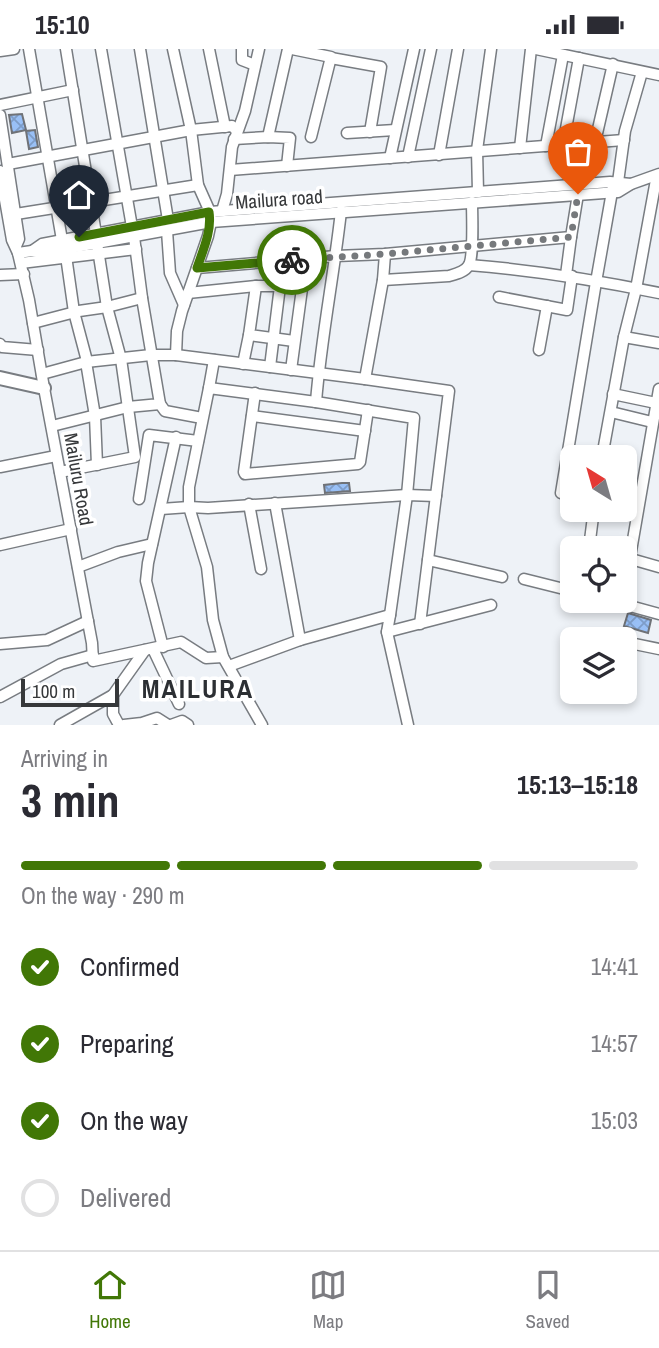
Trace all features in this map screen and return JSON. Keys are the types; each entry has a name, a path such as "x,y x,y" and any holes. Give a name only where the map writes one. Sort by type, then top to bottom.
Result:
{"main road":[{"path":"0,370 43,381"},
{"path":"0,378 43,381"}],"street":[{"path":"0,51 14,49"},
{"path":"29,49 74,312 87,361 95,416 97,465"},
{"path":"60,472 135,457 121,359 107,307 66,49"},
{"path":"102,49 160,404 165,411 202,418"},
{"path":"140,49 167,225 170,273 184,305"},
{"path":"173,49 191,130 198,185 210,217 177,331 176,355"},
{"path":"209,49 225,127"},
{"path":"242,49 242,60 255,65"},
{"path":"222,211 228,194 232,147 245,111 259,49"},
{"path":"268,137 290,49 381,67 370,132"},
{"path":"390,158 414,49"},
{"path":"408,157 430,49"},
{"path":"439,155 458,49"},
{"path":"478,192 477,150 491,49"},
{"path":"520,148 533,49 659,75"},
{"path":"546,146 563,55"},
{"path":"311,137 331,58"},
{"path":"563,145 579,58"},
{"path":"595,142 613,64"},
{"path":"569,445 596,282 624,140 642,72"},
{"path":"0,105 73,90"},
{"path":"0,115 4,168 16,214 18,253 0,275"},
{"path":"4,168 48,156 191,130 232,126 236,135"},
{"path":"347,133 395,130"},
{"path":"236,135 291,138 287,166"},
{"path":"230,170 624,140"},
{"name":"Mailuru Road","path":"4,168 93,655"},
{"path":"604,445 624,337 654,218 657,178"},
{"name":"Mailura road","path":"210,217 222,211 631,184 657,178"},
{"path":"16,214 198,185"},
{"name":"Mailura road","path":"18,253 43,253 97,244 133,232 210,217 341,211 578,194 615,185"},
{"path":"499,297 566,310 571,237 578,194"},
{"path":"469,265 472,202"},
{"path":"316,402 341,211"},
{"path":"197,268 571,237"},
{"path":"0,242 18,253 97,244 136,249"},
{"path":"365,379 383,280 385,254"},
{"path":"291,370 306,259"},
{"path":"270,367 283,260"},
{"path":"383,280 449,276 459,273 469,265 569,276 659,293"},
{"path":"243,364 256,286"},
{"path":"188,293 281,286"},
{"path":"33,323 142,298"},
{"path":"540,350 547,306"},
{"path":"249,335 294,341"},
{"path":"624,337 659,343"},
{"path":"0,344 2,347 38,350"},
{"path":"43,381 86,362 176,355 449,391 420,624"},
{"path":"214,360 189,487 189,507 207,567 213,620 226,661 262,725"},
{"path":"209,388 414,418 407,495 387,632 408,725"},
{"path":"659,389 630,557 659,567"},
{"path":"256,393 245,474 357,465 360,462 368,410"},
{"path":"613,394 656,403"},
{"path":"52,426 128,407 160,404"},
{"path":"611,412 652,422"},
{"path":"252,416 365,431"},
{"path":"139,499 149,435 198,441"},
{"path":"176,437 146,581 154,649 179,704"},
{"path":"0,467 56,456"},
{"path":"0,476 14,464"},
{"path":"161,509 407,495 436,496"},
{"path":"275,503 300,640"},
{"path":"249,504 261,569"},
{"path":"0,545 71,529"},
{"path":"78,567 118,552 152,544"},
{"path":"428,560 502,577"},
{"path":"524,579 560,588"},
{"path":"387,632 491,605"},
{"path":"637,608 659,614"},
{"path":"0,697 61,664 93,655 93,661 181,642 206,658 226,661 390,615"},
{"path":"0,644 47,640 88,621"},
{"path":"637,644 659,649"},
{"path":"60,725 113,695 154,649"},
{"path":"113,695 113,714 121,725 157,718 170,725 183,721 188,725"}],"building":[{"path":"22,114 26,130 12,133 9,115"},
{"path":"35,130 38,147 29,149 26,131"},
{"path":"349,483 350,491 325,493 324,485"},
{"path":"628,613 651,620 648,633 637,630 637,627 624,626"}],"way so far":[{"path":"292,260 571,237 578,194"}],"district":[{"name":"MAILURA","path":"198,688"}],"route":[{"path":"79,237 209,212 211,222 208,236 197,268 292,260"}]}
